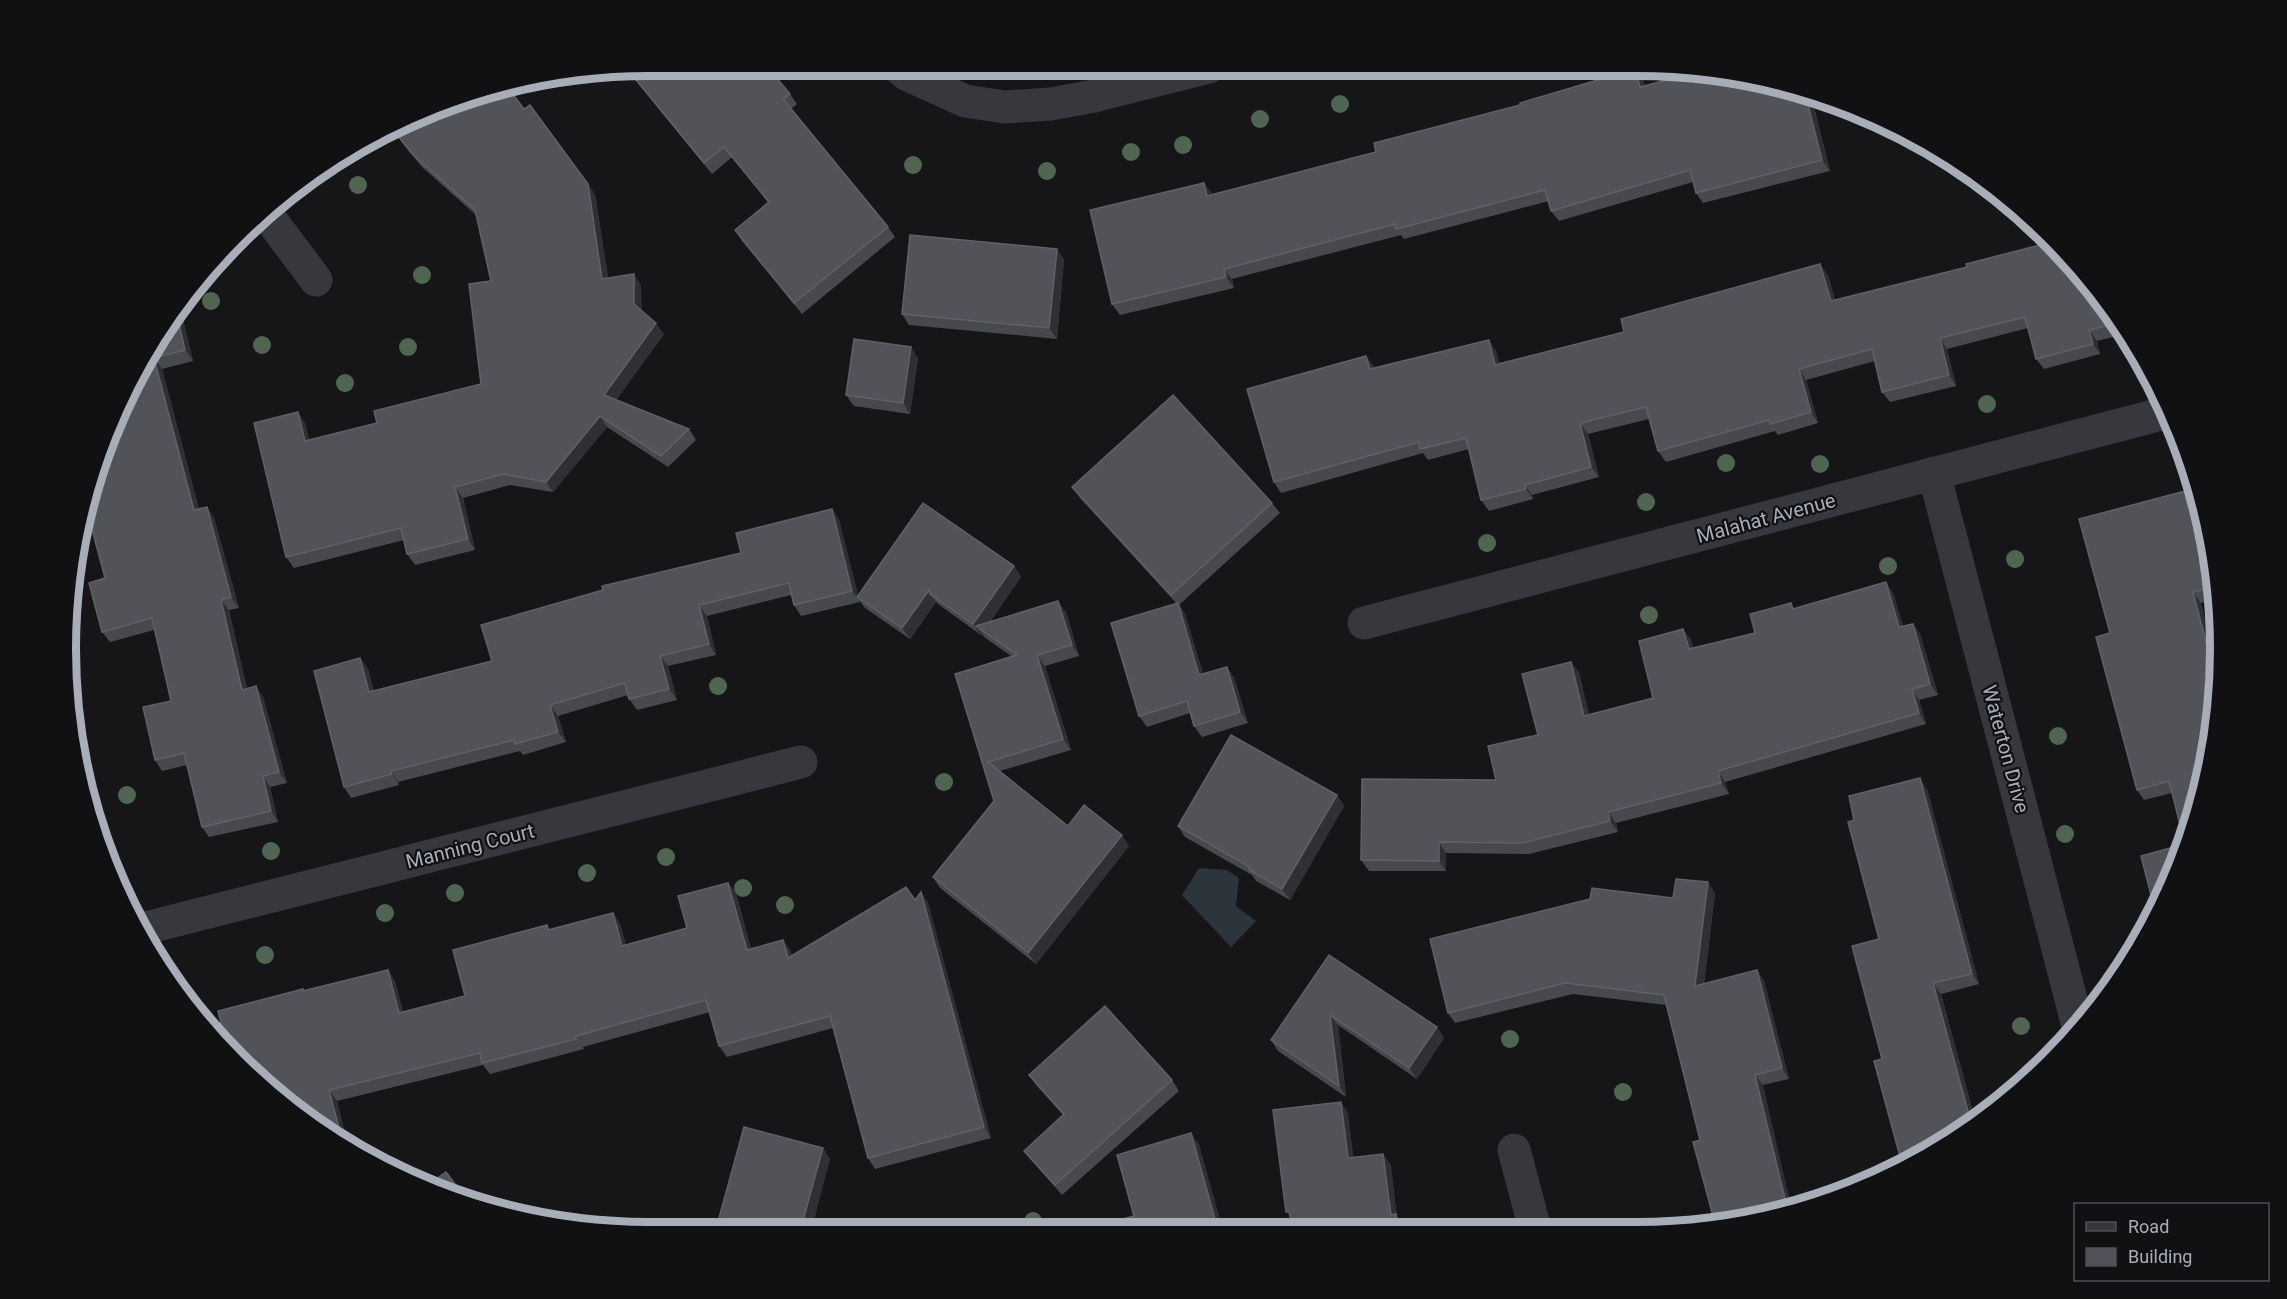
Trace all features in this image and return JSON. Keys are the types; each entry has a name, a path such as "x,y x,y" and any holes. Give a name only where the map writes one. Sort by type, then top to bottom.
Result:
{"street":[{"path":"911,76 965,100 1005,107 1051,104 1173,76"},
{"path":"271,220 316,280"},
{"name":"Malahat Avenue","path":"1364,623 2160,414"},
{"name":"Waterton Drive","path":"1934,473 2076,1018"},
{"name":"Manning Court","path":"149,927 801,762"},
{"path":"1514,1150 1533,1222"}],"shaded area":[{"path":"1199,868 1227,870 1239,878 1236,906 1256,921 1231,947 1182,895"}],"building":[{"path":"775,76 790,94 783,99 888,227 794,303 735,230 769,202 724,147 704,163 634,77"},
{"path":"1611,76 1637,76 1640,87 1674,78 1712,81 1807,103 1822,160 1696,193 1690,170 1551,211 1545,190 1396,229 1395,224 1224,269 1226,277 1112,304 1090,210 1204,183 1207,196 1376,152 1374,143 1520,105 1520,103"},
{"path":"512,94 524,109 530,105 588,184 602,279 634,274 634,304 656,323 604,395 689,429 661,456 600,416 546,482 503,474 455,487 468,539 407,554 401,528 286,557 254,423 298,412 305,441 377,423 374,411 481,384 469,284 491,281 475,210 413,155 398,135 430,120"},
{"path":"910,235 1057,249 1049,328 902,314"},
{"path":"2043,244 2110,325 2089,330 2093,344 2036,359 2025,317 1940,338 1949,375 1882,392 1872,349 1799,369 1811,412 1770,424 1769,420 1658,451 1646,407 1580,423 1591,467 1525,485 1526,489 1481,500 1466,438 1420,449 1419,442 1274,482 1247,389 1366,356 1370,369 1489,340 1495,365 1624,332 1621,319 1820,264 1831,301 1967,267 1966,264"},
{"path":"179,323 185,350 157,357"},
{"path":"854,339 911,347 903,403 846,395"},
{"path":"155,360 194,510 207,507 231,597 221,600 242,690 256,686 279,772 263,776 271,811 202,827 184,753 155,760 143,707 171,701 152,618 102,632 89,583 105,578 91,525 96,501 120,430"},
{"path":"1173,395 1272,503 1171,595 1072,487"},
{"path":"2188,490 2199,538 2207,588 2193,592 2210,656 2206,724 2191,798 2181,830 2169,781 2137,790 2096,637 2110,633 2079,519"},
{"path":"923,503 1014,566 973,624 930,594 929,590 902,628 857,597"},
{"path":"832,509 852,591 794,605 789,583 699,605 709,644 660,656 669,689 629,699 625,683 550,705 558,732 515,744 514,740 391,771 392,774 344,787 314,671 360,658 369,692 492,661 481,625 603,590 602,586 741,553 736,533"},
{"path":"1886,582 1899,627 1913,624 1930,684 1912,689 1919,713 1718,771 1721,783 1608,812 1610,821 1522,843 1439,842 1439,861 1361,860 1362,779 1496,780 1488,746 1538,735 1522,674 1571,662 1584,716 1653,698 1639,641 1683,629 1689,649 1755,633 1750,614 1791,603 1793,609"},
{"path":"1058,601 1072,645 1037,655 1063,739 988,762 1068,826 1084,805 1122,835 1028,953 933,877 994,801 955,674 1017,655 976,626"},
{"path":"1178,603 1199,675 1227,667 1240,712 1194,726 1187,701 1139,716 1111,623"},
{"path":"1231,735 1337,795 1282,889 1249,870 1250,867 1178,826"},
{"path":"1920,778 1972,974 1933,983 1969,1116 1924,1146 1900,1158 1874,1061 1882,1059 1852,946 1879,939 1848,822 1854,820 1849,796"},
{"path":"2175,847 2152,899 2141,856"},
{"path":"1676,879 1708,882 1695,986 1757,970 1782,1068 1755,1075 1786,1203 1713,1218 1693,1142 1700,1140 1664,995 1565,983 1448,1013 1430,939 1590,899 1592,888 1673,898"},
{"path":"728,883 747,950 783,940 788,958 906,887 915,900 921,892 984,1127 868,1158 830,1016 719,1046 706,1000 576,1036 576,1039 482,1063 480,1053 329,1090 340,1132 272,1080 244,1055 223,1031 218,1011 388,970 399,1013 465,996 453,950 547,925 548,930 613,913 622,946 687,928 678,896"},
{"path":"1329,955 1437,1027 1409,1068 1330,1015 1339,1086 1271,1040"},
{"path":"1105,1006 1172,1080 1055,1185 1024,1151 1064,1114 1029,1075"},
{"path":"1341,1102 1348,1158 1383,1154 1391,1215 1396,1214 1398,1222 1291,1222 1289,1212 1286,1212 1273,1110"},
{"path":"744,1127 823,1148 802,1222 734,1222 719,1218"},
{"path":"1191,1133 1216,1222 1112,1222 1134,1216 1117,1155"},
{"path":"446,1172 459,1190 434,1180"}]}
